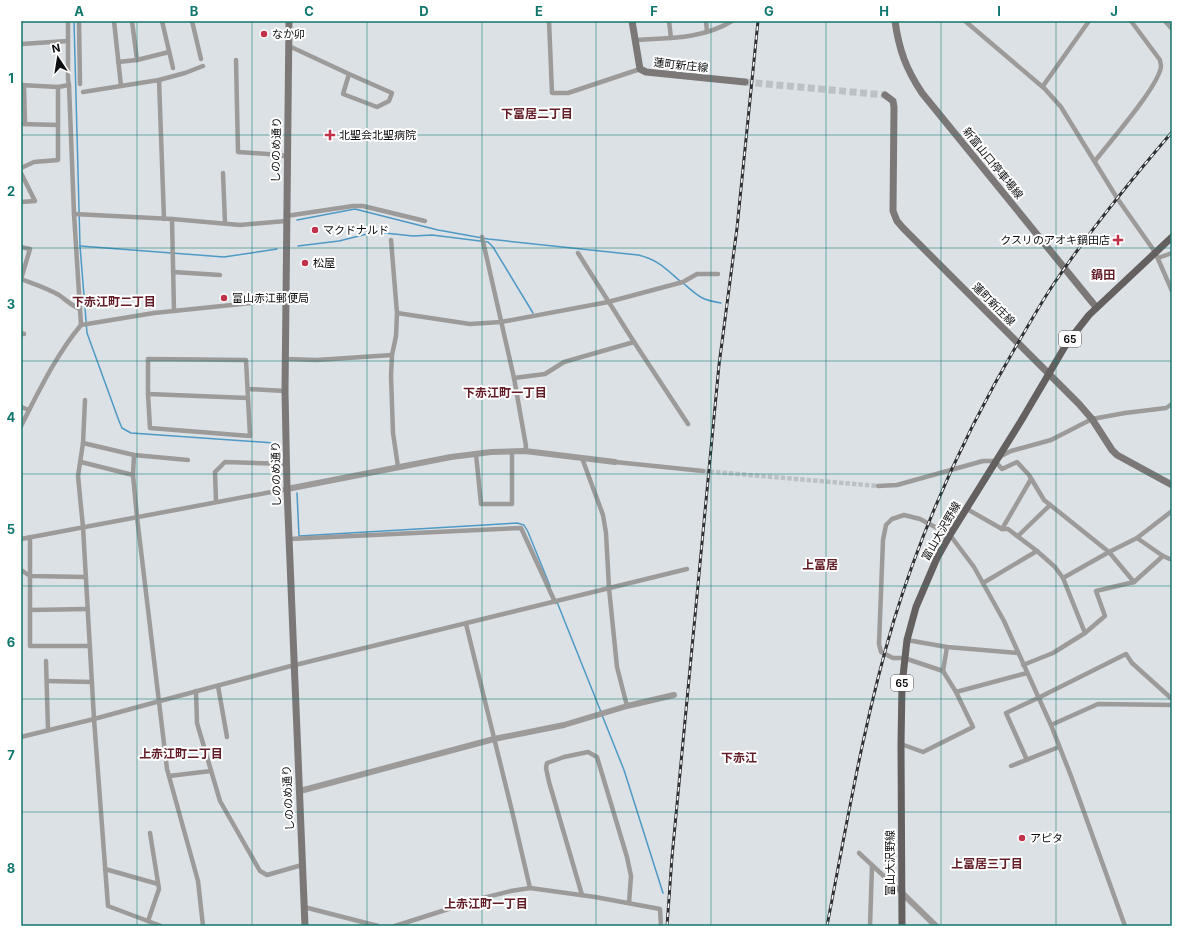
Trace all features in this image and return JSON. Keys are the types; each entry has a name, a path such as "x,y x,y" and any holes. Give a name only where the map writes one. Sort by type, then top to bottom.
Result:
{"main road":[{"name":"しののめ通り","path":"289,21 285,359 286,464 305,926"},
{"name":"蓮町新庄線","path":"632,21 640,69 653,73 745,82"},
{"name":"新富山口停車場線","path":"895,21 897,39 904,60 912,78 922,93 1096,307"},
{"name":"蓮町新庄線","path":"885,95 893,101 894,107 893,211 903,228 1079,404 1092,419 1112,450 1118,455 1172,485"},
{"name":"富山大沢野線","path":"902,926 902,685 907,640 916,607 937,558 950,535 1021,421 1067,343 1086,317 1157,255 1172,237"}],"street":[{"path":"68,21 68,79 82,325"},
{"path":"79,21 80,84"},
{"path":"114,21 120,86"},
{"path":"132,21 137,60"},
{"path":"162,21 173,68"},
{"path":"192,21 201,59"},
{"path":"549,21 552,93 568,93 640,69"},
{"path":"669,21 671,38"},
{"path":"706,21 707,32"},
{"path":"636,40 671,38 707,32 721,28 732,21"},
{"path":"965,21 1043,86 1061,107 1117,198 1157,255 1172,289"},
{"path":"1043,86 1089,21"},
{"path":"1095,161 1139,106 1156,80 1161,67 1160,60 1131,21"},
{"path":"1165,21 1172,29"},
{"path":"21,44 68,40"},
{"path":"289,46 392,93 389,101 377,107 343,94 349,74"},
{"path":"118,62 137,60 169,52"},
{"path":"236,60 238,152 287,157"},
{"path":"83,92 159,80 185,73 203,66"},
{"path":"159,80 164,219"},
{"path":"58,125 23,124 23,85 58,87 69,85"},
{"path":"21,168 34,162 58,160 58,87"},
{"path":"21,173 35,201 21,202"},
{"path":"222,173 225,223"},
{"path":"75,214 240,224 286,219 353,206 363,206 425,221"},
{"path":"172,219 174,311"},
{"path":"482,236 514,378 526,446 525,451"},
{"path":"391,240 397,313 391,376 393,433 398,466"},
{"path":"21,247 30,249 21,279 58,295 80,309"},
{"path":"1157,255 1172,253"},
{"path":"578,254 688,424"},
{"path":"174,272 220,275"},
{"path":"397,313 470,324 501,322 608,302 683,282 697,274 718,274"},
{"path":"21,426 51,367 72,336 82,325 154,313 262,302 286,298"},
{"path":"514,378 545,374 564,362 634,342"},
{"path":"285,359 316,360 392,355"},
{"path":"148,360 246,360 248,389 250,436 150,428 148,360"},
{"path":"248,389 285,391"},
{"path":"148,394 248,398"},
{"path":"85,400 83,442 78,476 84,527 94,720 108,906 161,926"},
{"path":"878,486 897,485 983,461 995,461 1004,454 1051,440 1092,419 1166,408 1172,404"},
{"path":"21,407 29,410"},
{"path":"83,442 134,455 188,460"},
{"path":"476,454 481,504 512,504 512,451"},
{"path":"21,539 287,489 398,466 476,454 525,451 703,471"},
{"path":"134,455 133,475 167,769 198,881 203,926"},
{"path":"582,458 603,515 606,533 609,588 617,668 627,706"},
{"path":"995,461 1002,469 1017,462 1031,479 1044,500 1109,552 1134,582"},
{"path":"81,462 133,475"},
{"path":"216,502 215,472 225,462 286,464"},
{"path":"1002,529 1031,479"},
{"path":"1018,536 1050,505"},
{"path":"966,509 1002,529 1008,529 1055,567 1063,578 1085,633"},
{"path":"1063,578 1109,552 1138,538 1172,511"},
{"path":"944,670 904,658 893,658 881,652 883,540 886,525 892,519 904,516 920,519 950,535 974,567 1004,621 1051,725 1125,926"},
{"path":"289,539 521,528 555,602"},
{"path":"30,537 30,646 90,646"},
{"path":"1138,538 1163,556 1172,560"},
{"path":"983,583 1037,551"},
{"path":"1023,665 1053,653 1085,633 1105,616 1096,591 1134,582 1163,556"},
{"path":"21,570 30,576 86,576"},
{"path":"21,737 94,720 196,691 294,666 686,570"},
{"path":"30,610 88,609"},
{"path":"466,624 530,888"},
{"path":"907,640 947,647 1018,653"},
{"path":"901,744 923,752 973,726 944,670 947,647"},
{"path":"1026,760 1006,713 1126,654 1132,663 1172,699"},
{"path":"46,661 48,730"},
{"path":"956,692 1027,673"},
{"path":"47,681 92,682"},
{"path":"218,686 227,737"},
{"path":"196,691 197,723 220,801 260,871 267,875 302,865"},
{"path":"300,791 494,739 564,725 627,706 674,695"},
{"path":"1051,725 1098,704 1172,705"},
{"path":"1011,766 1060,747"},
{"path":"582,895 546,768 547,763 588,752 597,757 627,857 631,876 629,903"},
{"path":"169,776 211,771"},
{"path":"148,921 159,889 150,833"},
{"path":"859,853 936,926"},
{"path":"870,926 872,866"},
{"path":"105,869 158,884"},
{"path":"395,926 483,898 530,888 582,895 660,909 660,926"},
{"path":"304,907 378,926"}],"waterway":[{"path":"74,21 80,246 87,333 122,428 131,433 274,443"},
{"path":"297,220 355,209 438,230 488,239 638,255 656,262 680,281"},
{"path":"298,246 339,241 375,232 413,236 432,235 488,242 493,247 533,313"},
{"path":"80,246 224,257 277,249"},
{"path":"683,283 700,297 721,303"},
{"path":"297,493 299,536 517,523 524,525 550,586"},
{"path":"557,602 601,712"},
{"path":"602,715 624,770 663,893"}],"tunnel":[{"path":"745,82 885,95"},
{"path":"703,471 878,486"}],"railway":[{"path":"667,926 672,857 719,365 737,228 758,21"},
{"path":"827,926 857,772 883,658 906,582 951,471 986,400 1047,294 1097,224 1172,132"}],"place":[{"name":"なか卯","path":"264,34"},
{"name":"北聖会北聖病院","path":"330,135"},
{"name":"マクドナルド","path":"315,230"},
{"name":"クスリのアオキ鍋田店","path":"1118,240"},
{"name":"松屋","path":"305,263"},
{"name":"富山赤江郵便局","path":"224,298"},
{"name":"アピタ","path":"1022,838"}],"district":[{"name":"下冨居二丁目","path":"537,114"},
{"name":"鍋田","path":"1103,275"},
{"name":"下赤江町二丁目","path":"114,302"},
{"name":"下赤江町一丁目","path":"505,393"},
{"name":"上冨居","path":"820,565"},
{"name":"上赤江町二丁目","path":"181,754"},
{"name":"下赤江","path":"739,758"},
{"name":"上冨居三丁目","path":"987,864"},
{"name":"上赤江町一丁目","path":"486,904"}]}
